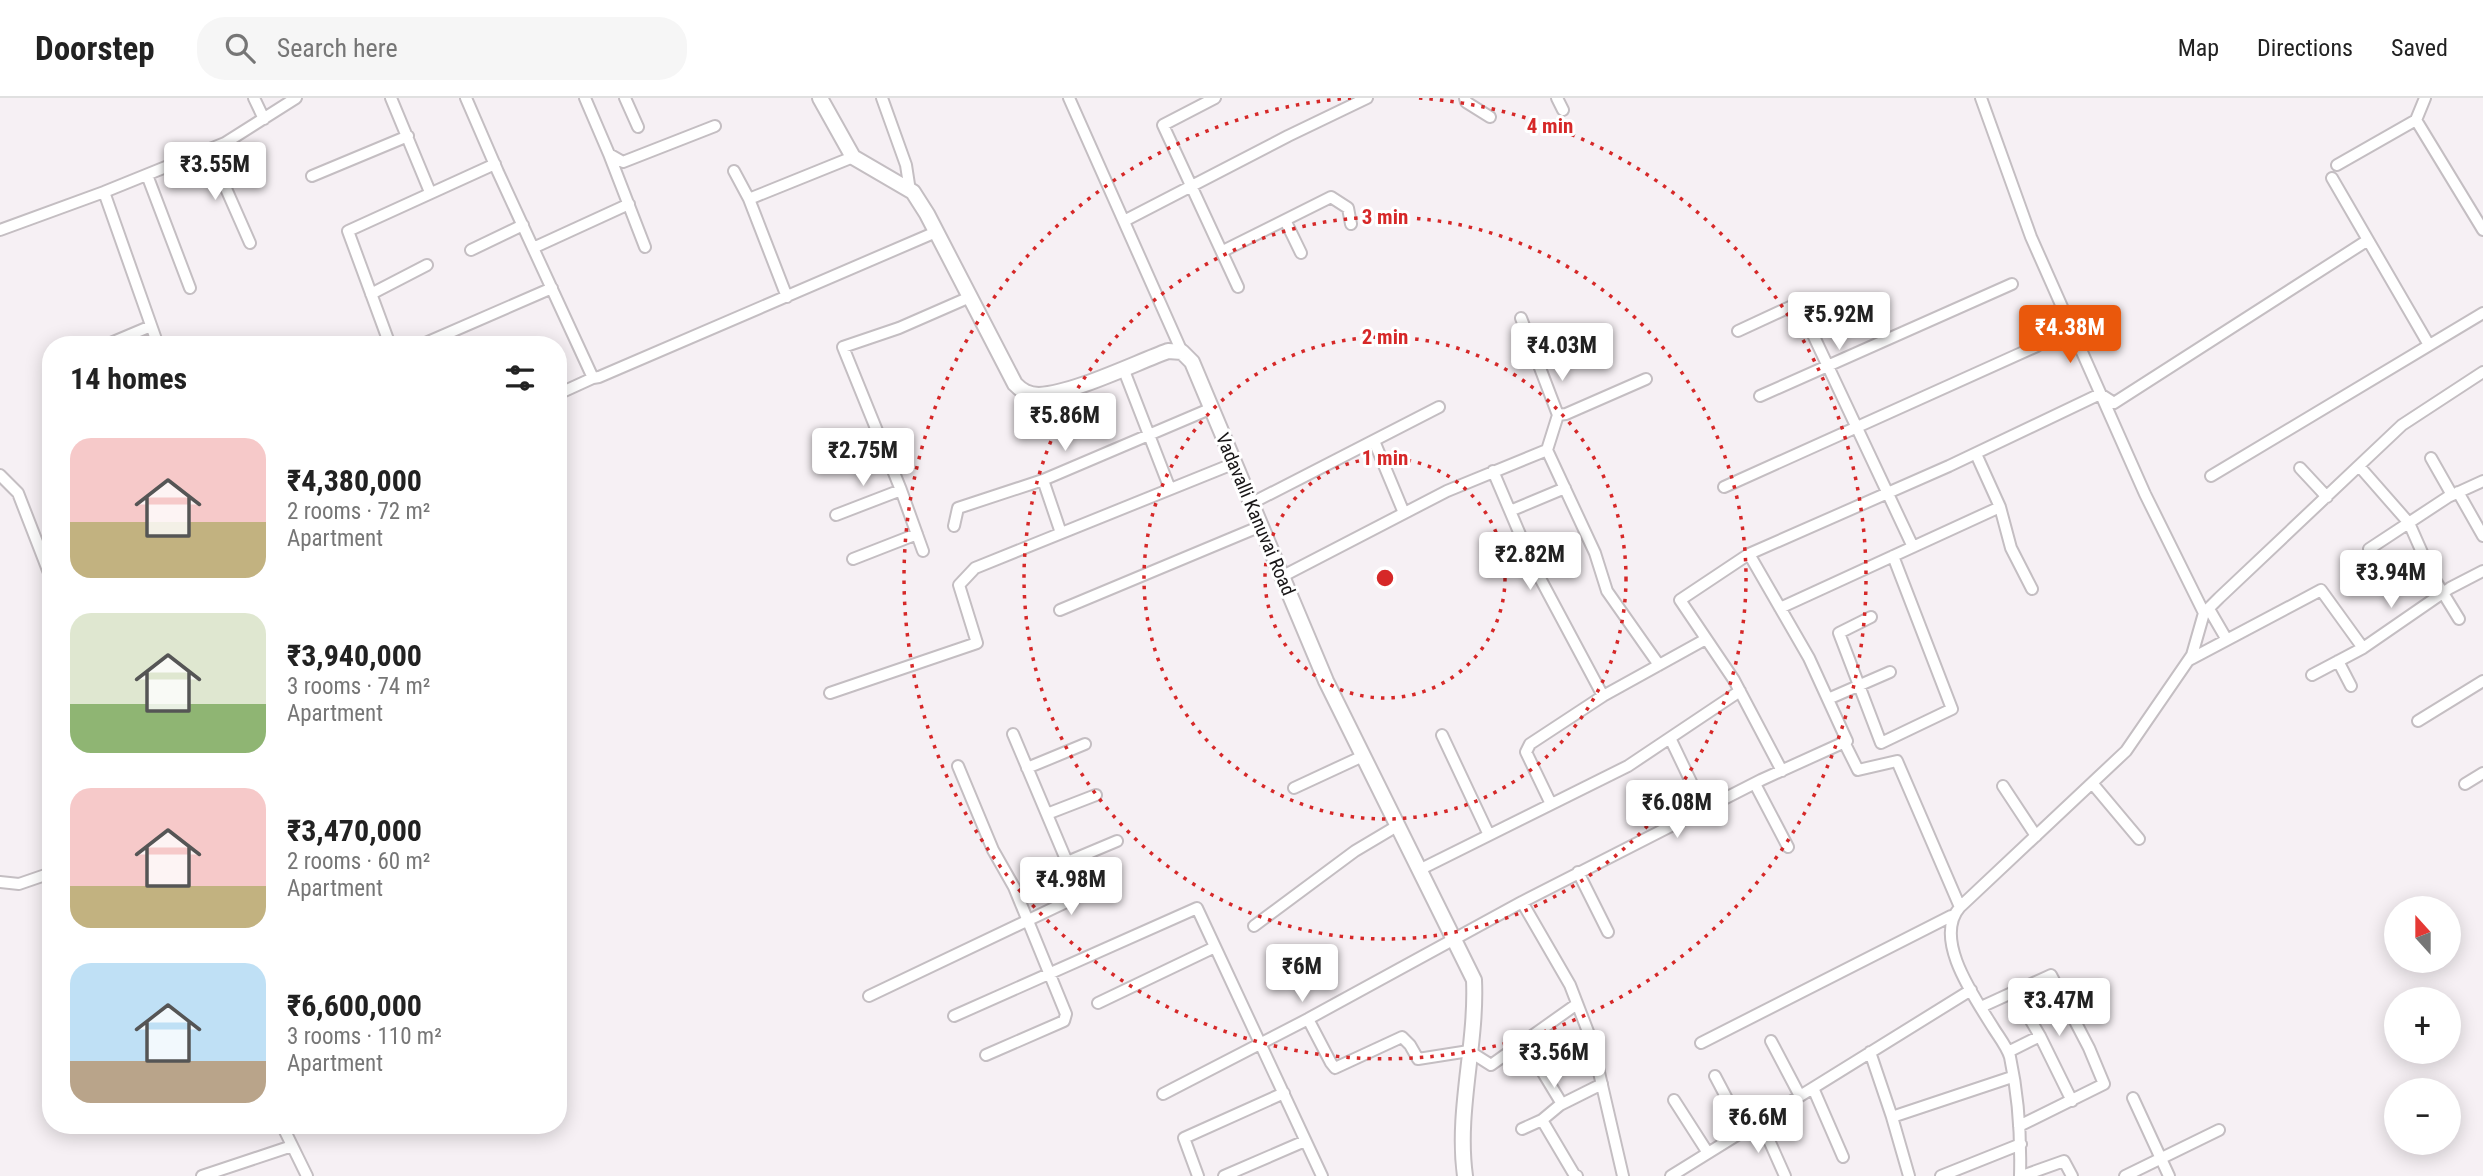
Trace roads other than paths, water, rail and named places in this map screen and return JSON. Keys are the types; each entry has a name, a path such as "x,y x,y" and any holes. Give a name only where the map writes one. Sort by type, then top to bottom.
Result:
{"street":[{"path":"254,98 264,119"},
{"path":"391,98 429,192"},
{"path":"466,98 593,378"},
{"path":"585,98 610,154 645,247"},
{"path":"625,98 638,127"},
{"path":"820,98 853,157 910,191 927,214 1015,384 1024,392 1037,395 1064,391 1168,351 1182,352 1069,98"},
{"path":"882,98 906,165 910,191"},
{"path":"1215,98 1163,125 1238,287"},
{"path":"1124,220 1367,98"},
{"path":"1465,98 1466,102 1490,117"},
{"path":"1557,98 1563,110"},
{"path":"1981,98 2031,237 2145,494 2206,611 2227,640"},
{"path":"2337,165 2416,120 2425,98"},
{"path":"0,230 104,192 232,140 294,99"},
{"path":"2416,120 2483,230"},
{"path":"610,154 623,162 634,160 715,126"},
{"path":"312,176 408,136"},
{"path":"209,150 250,243"},
{"path":"749,200 853,157"},
{"path":"387,336 348,230 495,164"},
{"path":"734,172 749,200 787,298"},
{"path":"146,175 191,288"},
{"path":"2332,178 2429,345"},
{"path":"104,192 155,336"},
{"path":"1223,251 1331,197 1348,208 1351,224"},
{"path":"533,248 629,204"},
{"path":"1284,220 1301,253"},
{"path":"471,250 523,225"},
{"path":"567,390 936,232"},
{"path":"2100,394 2114,403 2368,240"},
{"path":"371,294 427,265"},
{"path":"1760,396 2012,284"},
{"path":"442,336 552,288"},
{"path":"923,551 843,347 900,328 970,297"},
{"path":"1738,331 1797,306 1801,309 1913,547"},
{"path":"2211,476 2483,313"},
{"path":"1521,318 1558,415 1547,450 1595,553 1607,591 1659,665"},
{"path":"127,336 151,326"},
{"path":"1724,488 2037,346"},
{"name":"Vadavalli Kanuvai Road","path":"1182,352 1192,362 1326,681 1474,980 1475,1012 1469,1051 1463,1157 1465,1176"},
{"path":"1123,368 1170,489"},
{"path":"1701,1043 1951,916 2126,751 2195,650 2206,611 2402,425 2483,372"},
{"path":"1558,415 1566,414 1646,379"},
{"path":"1782,771 1740,691 1680,600 1749,554 1976,454 2100,394"},
{"path":"1252,503 1439,407"},
{"path":"954,526 958,508 1043,480 1212,408"},
{"path":"1374,440 1404,513"},
{"path":"1283,576 1447,491 1547,450"},
{"path":"1976,454 2000,507 2011,548 2032,589"},
{"path":"2431,458 2483,536"},
{"path":"830,693 977,643 959,585 975,568 1235,463"},
{"path":"2359,466 2409,523 2443,593 2459,619"},
{"path":"2300,468 2327,497"},
{"path":"1493,471 1533,565 1603,696"},
{"path":"0,475 18,493 42,555"},
{"path":"1043,480 1061,533"},
{"path":"2369,549 2455,494 2483,481"},
{"path":"1510,511 1565,488"},
{"path":"836,515 901,490"},
{"path":"1780,608 2000,507"},
{"path":"1060,610 1261,526"},
{"path":"853,559 917,534"},
{"path":"1163,1094 1308,1019 1578,872 1847,741 1809,658 1749,554"},
{"path":"1871,617 1839,633 1881,743 1952,709 1893,556"},
{"path":"2312,675 2363,648 2443,593 2483,571"},
{"path":"2189,660 2321,590 2363,648"},
{"path":"1551,804 1526,752 1530,744 1603,696 1706,639"},
{"path":"2338,661 2351,686"},
{"path":"1828,699 1890,672"},
{"path":"2418,721 2483,681"},
{"path":"1419,870 1628,766 1740,691"},
{"path":"869,996 1081,895 1013,734"},
{"path":"1442,735 1489,835"},
{"path":"1670,738 1704,809"},
{"path":"1844,742 1858,770 1897,761 1960,906"},
{"path":"1027,768 1085,744"},
{"path":"1294,788 1363,756"},
{"path":"958,765 993,850 1014,887 1066,1014 1064,1021 986,1055"},
{"path":"2465,785 2483,773"},
{"path":"2092,783 2139,839"},
{"path":"1755,784 1788,847"},
{"path":"2003,786 2036,836"},
{"path":"1047,814 1096,794"},
{"path":"1254,926 1355,851 1397,826"},
{"path":"1067,862 1117,841"},
{"path":"1578,872 1608,932"},
{"path":"0,882 19,884 42,876"},
{"path":"1522,902 1570,985 1592,1042 1623,1176"},
{"path":"954,1016 1197,908 1322,1176"},
{"path":"1951,916 1953,953 1971,990 2008,1052 2021,1144 2021,1176 2064,1161 2072,1176"},
{"path":"1098,1003 1215,947"},
{"path":"1981,1007 2051,975 2089,1048 2104,1084 2019,1126"},
{"path":"1671,1176 1971,990"},
{"path":"2014,992 2040,1036 2071,1101"},
{"path":"1308,1019 1335,1068 1402,1038 1410,1045 1418,1059 1469,1051 1491,1065 1577,1004"},
{"path":"2008,1052 2040,1036"},
{"path":"1771,1041 1800,1096"},
{"path":"1525,1043 1562,1104"},
{"path":"1870,1052 1909,1176"},
{"path":"1715,1076 1744,1131"},
{"path":"1892,1117 2012,1077"},
{"path":"1522,1129 1542,1120 1562,1104 1602,1084"},
{"path":"1813,1088 1843,1157"},
{"path":"1198,1176 1184,1138 1284,1093"},
{"path":"2133,1098 2169,1176"},
{"path":"1674,1100 1708,1153"},
{"path":"1542,1120 1577,1176"},
{"path":"1760,1121 1785,1176"},
{"path":"2125,1176 2219,1130"},
{"path":"286,1134 307,1176"},
{"path":"1224,1176 1305,1142"},
{"path":"1941,1176 2021,1144"},
{"path":"202,1176 292,1146"}]}
